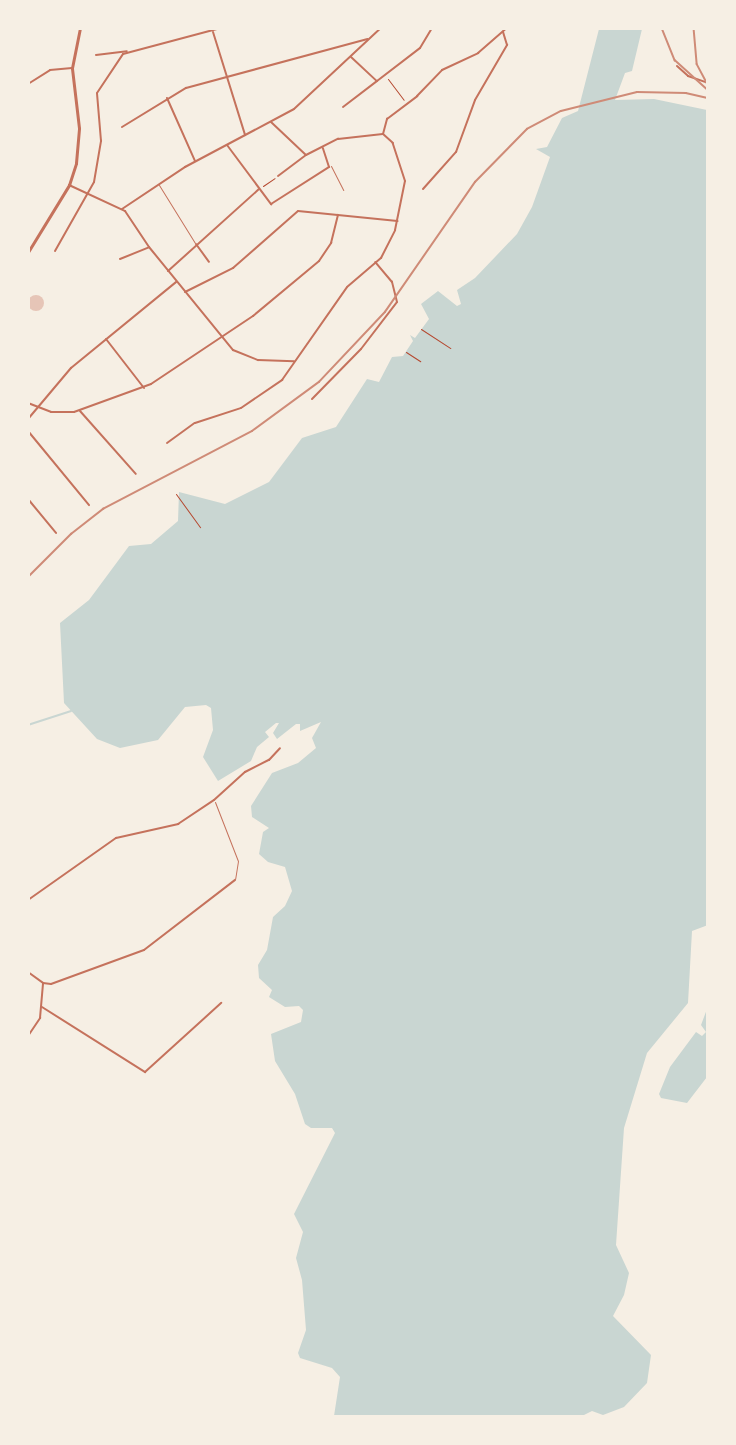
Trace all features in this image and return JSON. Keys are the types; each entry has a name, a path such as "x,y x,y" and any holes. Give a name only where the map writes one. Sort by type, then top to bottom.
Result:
{"main road":[{"path":"708,1283 708,1370"}],"street":[{"path":"28,252 69,185 79,143 72,68 80,28"},
{"path":"96,55 127,51 213,32 221,28"},
{"path":"122,209 195,161 272,122 306,100 381,28"},
{"path":"343,107 420,48 432,28"},
{"path":"383,134 387,119 442,70 478,53 507,28"},
{"path":"213,32 246,135"},
{"path":"423,189 456,152 475,100 507,45 503,32"},
{"path":"122,127 166,98 226,76 368,39"},
{"path":"55,251 90,194 101,149 97,90 127,51"},
{"path":"351,57 377,81"},
{"path":"677,66 688,76 708,83"},
{"path":"28,84 50,70 72,68"},
{"path":"166,98 195,161"},
{"path":"272,122 306,155"},
{"path":"167,443 195,423 252,401 285,378 294,361 311,342 347,287 387,248 397,221 404,172 393,143 383,134 338,139 306,155 278,176"},
{"path":"227,145 259,189 273,204 330,165 323,148"},
{"path":"69,185 122,209 220,338 251,359 294,361"},
{"path":"168,272 196,244 259,189"},
{"path":"185,292 234,268 298,211 397,221"},
{"path":"28,404 40,409 80,411 144,388 220,338 319,261 331,243 338,214"},
{"path":"196,244 209,262"},
{"path":"120,259 149,247"},
{"path":"312,399 361,349 397,302 392,282 375,262"},
{"path":"28,419 40,409 70,368 176,282"},
{"path":"106,339 144,388"},
{"path":"80,411 136,474"},
{"path":"28,431 89,505"},
{"path":"28,499 56,533"},
{"path":"28,900 116,838 166,829 214,800 280,748"},
{"path":"28,972 43,983 55,983 149,947 235,880"},
{"path":"28,1036 37,1026 42,1007 43,983"},
{"path":"42,1007 145,1072 221,1003"}],"lane":[{"path":"330,165 343,190"},
{"path":"159,184 196,244"},
{"path":"214,800 238,861 235,880"}],"path":[{"path":"385,75 406,104"},
{"path":"259,189 278,176"},
{"path":"420,329 450,348"},
{"path":"406,352 420,361"},
{"path":"177,494 200,527"}],"shaded area":[{"path":"599,29 642,29 632,71 625,73 615,100 654,99 707,110 708,925 692,931 688,1003 647,1053 624,1128 616,1245 629,1273 624,1295 613,1316 651,1355 647,1383 624,1407 603,1415 592,1411 582,1416 334,1416 340,1377 332,1368 300,1358 298,1353 306,1330 302,1280 296,1258 303,1232 294,1214 335,1133 332,1128 311,1128 305,1124 295,1094 275,1061 271,1034 301,1022 303,1010 299,1006 285,1007 269,997 272,990 259,978 258,965 267,950 273,917 285,906 292,891 285,867 268,862 259,854 263,832 269,828 252,817 251,806 272,773 298,763 316,748 312,738 321,722 300,731 300,724 296,724 277,739 273,733 279,723 276,723 265,732 269,737 257,747 251,761 218,781 203,757 213,730 211,708 206,705 185,707 158,740 120,748 97,739 64,703 60,623 89,600 129,546 151,544 178,521 179,492 225,504 269,482 302,438 336,427 367,379 379,382 392,357 403,356 413,341 410,335 415,338 429,319 421,304 438,291 457,306 461,304 457,290 475,278 517,234 532,207 550,157 536,149 547,147 562,118 578,111"},
{"path":"707,1009 707,1077 687,1103 661,1098 659,1094 670,1067 696,1032 702,1036 706,1032 701,1025"}],"building":[{"path":"36,295 44,303 36,311 28,303"}],"waterway":[{"path":"28,725 71,711"}],"railway":[{"path":"662,28 675,60 708,90"},
{"path":"694,28 697,64 708,85"},
{"path":"28,577 71,534 103,509 252,431 319,382 385,312 475,182 527,129 561,111 637,92 686,93 708,98"}]}
